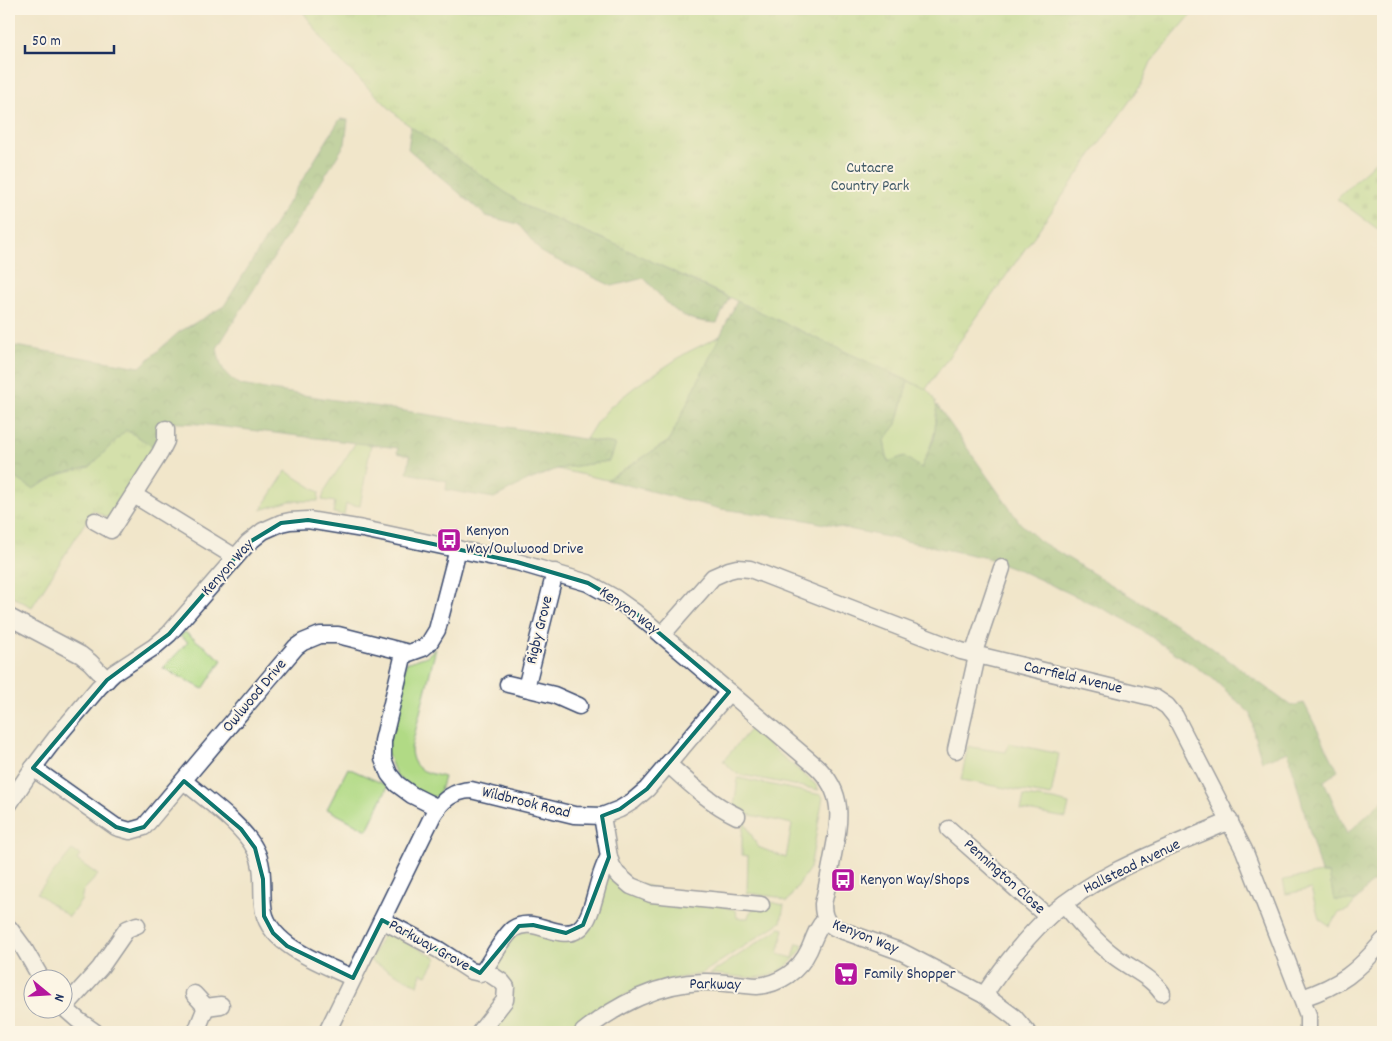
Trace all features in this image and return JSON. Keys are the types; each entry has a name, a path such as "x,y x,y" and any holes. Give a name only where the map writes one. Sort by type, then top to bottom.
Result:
{"street":[{"path":"95,521 111,530 164,447 166,430"},
{"path":"134,495 235,557"},
{"name":"Kenyon Way","path":"9,804 32,768 78,711 107,680 169,634 235,557 263,531 281,523 299,520 362,529 458,549 555,572 601,589 626,605 662,635 816,766 834,789 839,817 823,904 825,920 832,927 902,952 984,995 1014,1017 1027,1032"},
{"path":"438,808 412,795 397,784 389,774 383,759 383,741 404,653 423,648 433,637 458,549"},
{"name":"Carrfield Avenue","path":"662,635 713,577 728,570 744,568 757,571 948,647 1155,698 1167,706 1175,716 1230,821 1253,870 1308,1015 1308,1032"},
{"path":"961,743 975,655 1002,568"},
{"name":"Rigby Grove","path":"526,688 555,572"},
{"path":"9,616 81,655 107,680"},
{"name":"Owlwood Drive","path":"32,768 116,827 130,831 144,827 296,647 303,642 320,635 338,635 404,653"},
{"path":"508,684 554,695 579,706"},
{"name":"Wildbrook Road","path":"327,1032 438,808 444,800 465,790 472,790 574,815 602,816 620,809 647,789 729,692"},
{"path":"668,764 719,807 737,816"},
{"path":"184,780 241,829 255,848 262,874 264,916 273,933 287,946 353,978"},
{"path":"602,816 612,866 630,886 644,892 743,909 762,905"},
{"name":"Hallstead Avenue","path":"984,995 1013,955 1048,917 1064,904 1100,879 1230,821"},
{"name":"Pennington Close","path":"954,837 1048,917"},
{"path":"484,970 508,935 519,926 534,925 566,933 578,930 588,918 601,872 609,857"},
{"path":"1064,904 1101,945 1156,985 1162,993"},
{"name":"Parkway Grove","path":"382,920 438,950 471,971 480,973 484,970 502,982 506,987 505,1000 480,1032"},
{"name":"Parkway","path":"583,1032 614,1010 636,998 659,989 703,982 757,986 780,980 800,966 810,949 816,930 825,920"},
{"path":"72,998 100,968 129,924"},
{"path":"9,928 23,947 30,968"},
{"path":"1302,998 1324,991 1348,978 1364,964 1383,941"},
{"path":"194,994 214,1006 196,1032"},
{"path":"72,1015 95,1032"}],"highlighted area":[{"path":"308,520 363,529 517,562 588,583 626,605 729,692 647,789 620,809 602,816 609,857 583,925 566,933 533,925 519,926 480,973 382,920 353,978 287,946 273,933 264,916 263,879 255,848 241,829 184,781 144,827 130,831 116,827 33,768 107,680 169,634 248,543 281,523"}],"green space":[{"name":"Cutacre Country Park","path":"301,9 1196,9 1151,62 1141,85 926,389 608,241 525,206 403,121 334,55"},
{"path":"340,119 348,120 345,144 217,348 226,374 240,385 615,444 609,461 557,469 525,482 494,498 446,490 447,481 407,473 410,456 397,453 398,448 200,424 160,422 156,448 126,430 90,467 61,474 33,489 9,474 9,345 140,367 179,332 224,306"},
{"path":"411,126 525,206 608,241 729,298 717,323 703,322 683,315 668,304 644,278 612,286 542,253 518,224 486,216 408,149"},
{"path":"1383,154 1383,233 1337,199"},
{"path":"737,301 908,381 897,424 884,441 888,462 904,456 921,468 934,439 937,405 1020,523 1040,541 1197,637 1291,706 1304,703 1338,771 1324,781 1347,834 1383,800 1383,878 1371,883 1356,901 1334,900 1329,873 1321,873 1288,752 1262,761 1254,735 1251,714 1212,678 1123,618 1019,570 987,558 806,520 721,509 607,480 669,441"},
{"path":"720,336 669,441 607,480 557,469 609,461 615,444 586,439 596,423 610,407 636,386 686,353"},
{"path":"908,381 926,389 933,397 936,406 936,428 921,469 888,462 884,441 897,424"},
{"path":"126,430 156,448 110,519 93,510 32,607 9,595 9,474 33,489 61,474 90,467"},
{"path":"356,442 371,444 360,506 346,504 344,515 333,513 335,502 322,500 325,490"},
{"path":"286,471 319,492 318,501 290,501 261,510"},
{"path":"185,632 222,660 203,689 163,668 188,642 180,636"},
{"path":"436,648 411,749 417,766 426,772 444,777 439,794 435,797 432,796 431,799 397,777 386,750 406,663 427,656"},
{"path":"754,725 758,729 758,736 815,784 819,790 737,774 723,761"},
{"path":"1009,743 1059,754 1051,796 961,780 968,746 1006,752"},
{"path":"348,768 388,786 367,830 327,809"},
{"path":"738,778 821,795 823,797 810,868 787,902 777,897 747,893 748,856 742,855 744,821 758,847 786,858 792,824 742,813 743,810 734,807"},
{"path":"1024,796 1069,804 1066,818 1021,810"},
{"path":"72,850 80,855 77,860 98,875 83,891 81,901 69,917 37,893"},
{"path":"1329,873 1334,900 1356,901 1348,910 1339,913 1329,926 1319,919 1311,889 1286,894 1283,880"},
{"path":"610,876 736,910 737,918 748,918 752,910 766,901 784,905 781,922 701,974 662,981 623,996 571,1032 486,1032 510,1001 495,967 512,938 524,931 571,940 583,936 592,925 604,881"},
{"path":"780,928 784,929 778,954 793,958 797,943 802,944 803,947 793,960 783,969 773,974 751,978 710,974"},
{"path":"389,933 437,958 427,975 421,973 418,985 370,961 383,935"}],"place":[{"name":"Kenyon Way/Owlwood Drive","path":"449,540"},
{"name":"Kenyon Way/Shops","path":"843,880"},
{"name":"Family Shopper","path":"846,974"}]}
